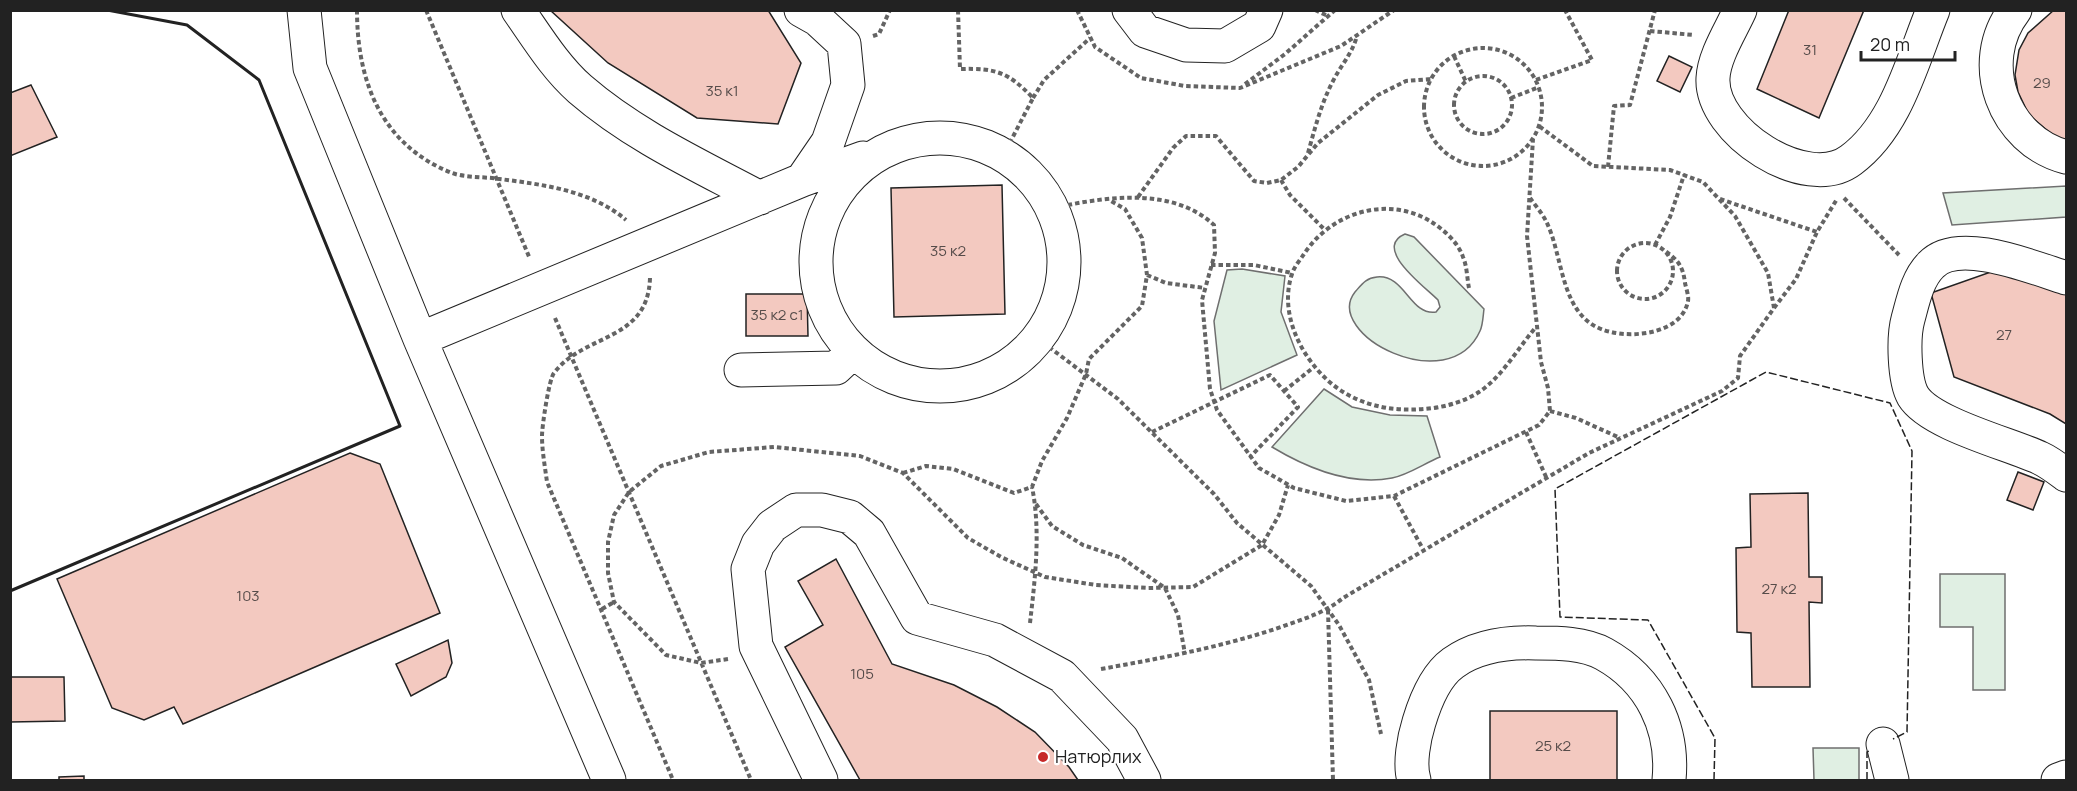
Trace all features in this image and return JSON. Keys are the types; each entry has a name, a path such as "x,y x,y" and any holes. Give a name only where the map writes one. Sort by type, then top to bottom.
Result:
{"street":[{"path":"304,10 310,68 420,339 609,780"},
{"path":"518,10 550,55 579,88 637,131 760,198"},
{"path":"801,10 817,19 844,44 848,85 828,142 802,180"},
{"path":"1129,10 1145,31 1186,45 1225,46 1259,26 1266,10"},
{"path":"1740,10 1713,77 1716,99 1735,127 1756,148 1801,168 1823,170 1850,162 1867,146 1888,118 1933,10"},
{"path":"2015,10 2007,21 1997,50 1996,81 2006,110 2025,136 2051,153 2067,157"},
{"path":"420,339 802,180 878,152 924,137 964,138 1004,154 1029,172 1053,207 1065,250 1062,291 1053,317 1023,357 1001,371 961,385 924,386 880,371 853,352 831,323 818,293 814,260 823,215 840,185 878,152"},
{"path":"2067,278 2016,262 1965,252 1947,255 1932,264 1922,278 1906,324 1906,365 1914,396 1930,411 1977,435 2041,458 2067,475"},
{"path":"741,370 836,368 853,352"},
{"path":"821,780 756,646 749,593 748,569 758,544 772,526 796,510 822,510 850,517 869,534 917,618 995,640 1062,676 1122,739 1144,780"},
{"path":"1414,780 1412,772 1417,730 1427,697 1452,664 1492,645 1525,643 1567,644 1603,654 1628,674 1656,704 1668,734 1669,780"},
{"path":"1883,744 1892,780"},
{"path":"2058,780 2067,777"}],"path":[{"path":"357,10 361,66 371,98 391,130 420,154 453,173 567,190 594,201 625,219 650,263 647,303 627,328 572,358 553,374 542,435 547,482 674,780"},
{"path":"426,10 751,780"},
{"path":"958,10 960,69 990,68 1019,84 1033,98"},
{"path":"1315,10 1328,16"},
{"path":"1240,88 1285,54 1335,10"},
{"path":"1536,81 1592,60 1566,10"},
{"path":"1608,166 1614,106 1630,105 1655,10"},
{"path":"1308,156 1318,114 1333,81 1352,53 1357,35"},
{"path":"1004,154 1044,80 1090,38"},
{"path":"1481,47 1497,48 1525,64 1536,81 1543,107 1539,126 1533,139 1522,152 1506,161 1489,165 1472,165 1455,159 1441,148 1431,135 1425,118 1424,102 1436,70 1454,56 1481,47"},
{"path":"1454,56 1466,82"},
{"path":"1486,76 1506,87 1511,98 1512,109 1508,120 1500,129 1489,134 1477,134 1465,129 1457,120 1454,110 1458,89 1466,82 1486,76"},
{"path":"1137,198 1173,148 1186,136 1216,136 1254,181 1268,183 1281,180 1308,156 1318,143 1378,95 1406,81 1431,80"},
{"path":"1511,98 1539,87"},
{"path":"1539,126 1593,166 1670,170 1703,182 1735,216 1768,273 1773,308"},
{"path":"1053,207 1086,201 1137,198 1172,202 1203,214 1214,225 1215,253 1202,300 1205,357 1215,403 1250,457 1259,468 1294,488 1346,501 1394,496 1539,425 1550,411 1536,327 1527,236 1533,139"},
{"path":"1655,245 1670,218 1684,176"},
{"path":"1281,180 1290,195 1325,230"},
{"path":"1062,676 1185,654 1255,635 1329,610 1343,598 1589,453 1722,391 1738,378 1740,356 1796,279 1816,232 1837,202 1836,192 1922,278"},
{"path":"1530,198 1546,221 1566,291 1580,315 1599,330 1624,335 1648,334 1665,327 1678,316 1688,301 1684,273 1679,261 1664,250 1655,245 1643,243 1632,246 1623,254 1617,265 1617,277 1622,288 1630,295 1639,299 1650,299 1668,288 1674,268 1664,250"},
{"path":"1719,199 1816,232"},
{"path":"1027,657 1035,572 1036,504 1032,487 1042,461 1067,418 1086,374 1089,359 1142,306 1147,275 1142,238 1125,208 1109,200"},
{"path":"1469,288 1463,255 1443,229 1415,212 1383,207 1352,214 1325,230 1308,248 1292,273 1289,290 1290,324 1322,378 1361,403 1402,410 1444,406 1479,392 1500,372 1536,327"},
{"path":"1211,265 1254,265 1292,273"},
{"path":"1147,275 1166,283 1205,288"},
{"path":"1037,338 1118,399 1214,494 1237,523 1311,586 1329,610 1369,680 1381,738"},
{"path":"1284,391 1314,367"},
{"path":"1152,432 1270,375 1298,407 1250,457"},
{"path":"1550,411 1576,418 1620,438"},
{"path":"1526,432 1547,479"},
{"path":"903,473 926,466 953,470 990,486 1014,493 1032,487"},
{"path":"1394,496 1424,551"},
{"path":"1036,504 1052,526 1083,544 1122,558 1165,588 1178,615 1185,654"},
{"path":"602,609 614,602"},
{"path":"1329,610 1333,780"}],"green space":[{"path":"2066,186 2066,217 1952,225 1943,193"},
{"path":"1405,234 1414,237 1484,309 1480,331 1464,351 1443,360 1418,360 1393,353 1372,341 1356,326 1350,309 1355,292 1367,280 1377,277 1387,278 1394,282 1413,302 1427,312 1436,312 1440,307 1438,300 1413,277 1397,257 1394,248 1396,240"},
{"path":"1242,269 1285,276 1281,312 1297,355 1221,390 1214,321 1227,270"},
{"path":"1324,389 1352,407 1390,415 1427,416 1440,457 1410,472 1377,480 1330,473 1300,462 1272,447"},
{"path":"1940,574 2005,574 2005,690 1973,690 1973,627 1940,627"},
{"path":"1813,748 1859,748 1859,780 1814,780"}],"building":[{"path":"550,10 768,10 801,63 778,124 697,118 608,63"},
{"path":"1789,10 1864,10 1819,118 1757,89"},
{"path":"2054,10 2066,10 2066,140 2056,138 2029,115 2018,92 2015,75 2019,50 2028,33"},
{"path":"1669,56 1692,67 1680,92 1657,81"},
{"path":"31,85 57,137 10,156 10,93"},
{"path":"1002,185 1005,314 894,317 891,188"},
{"path":"2002,268 2066,291 2066,424 2050,414 1954,377 1931,293"},
{"path":"746,294 807,294 808,336 746,336"},
{"path":"350,453 380,464 440,613 183,724 174,707 144,720 112,708 57,579"},
{"path":"2018,472 2044,482 2033,510 2007,500"},
{"path":"1808,493 1809,577 1822,577 1822,603 1809,602 1810,687 1752,687 1751,633 1737,632 1736,548 1751,547 1750,494"},
{"path":"836,559 892,664 954,685 997,707 1035,732 1069,767 1078,780 860,780 785,647 823,625 798,581"},
{"path":"448,640 452,663 446,677 411,696 396,664"},
{"path":"10,677 64,677 65,721 10,722"},
{"path":"1490,711 1617,711 1617,780 1490,780"},
{"path":"84,776 84,780 59,780 59,777"}],"fence":[{"path":"1714,780 1715,738 1648,620 1560,617 1555,489 1766,372 1890,403 1912,451 1907,732 1893,739"},
{"path":"1867,780 1867,752 1871,750"}],"wall":[{"path":"10,591 400,426 259,80 187,25 107,10"}],"place":[{"name":"Натюрлих","path":"1043,757"}]}
